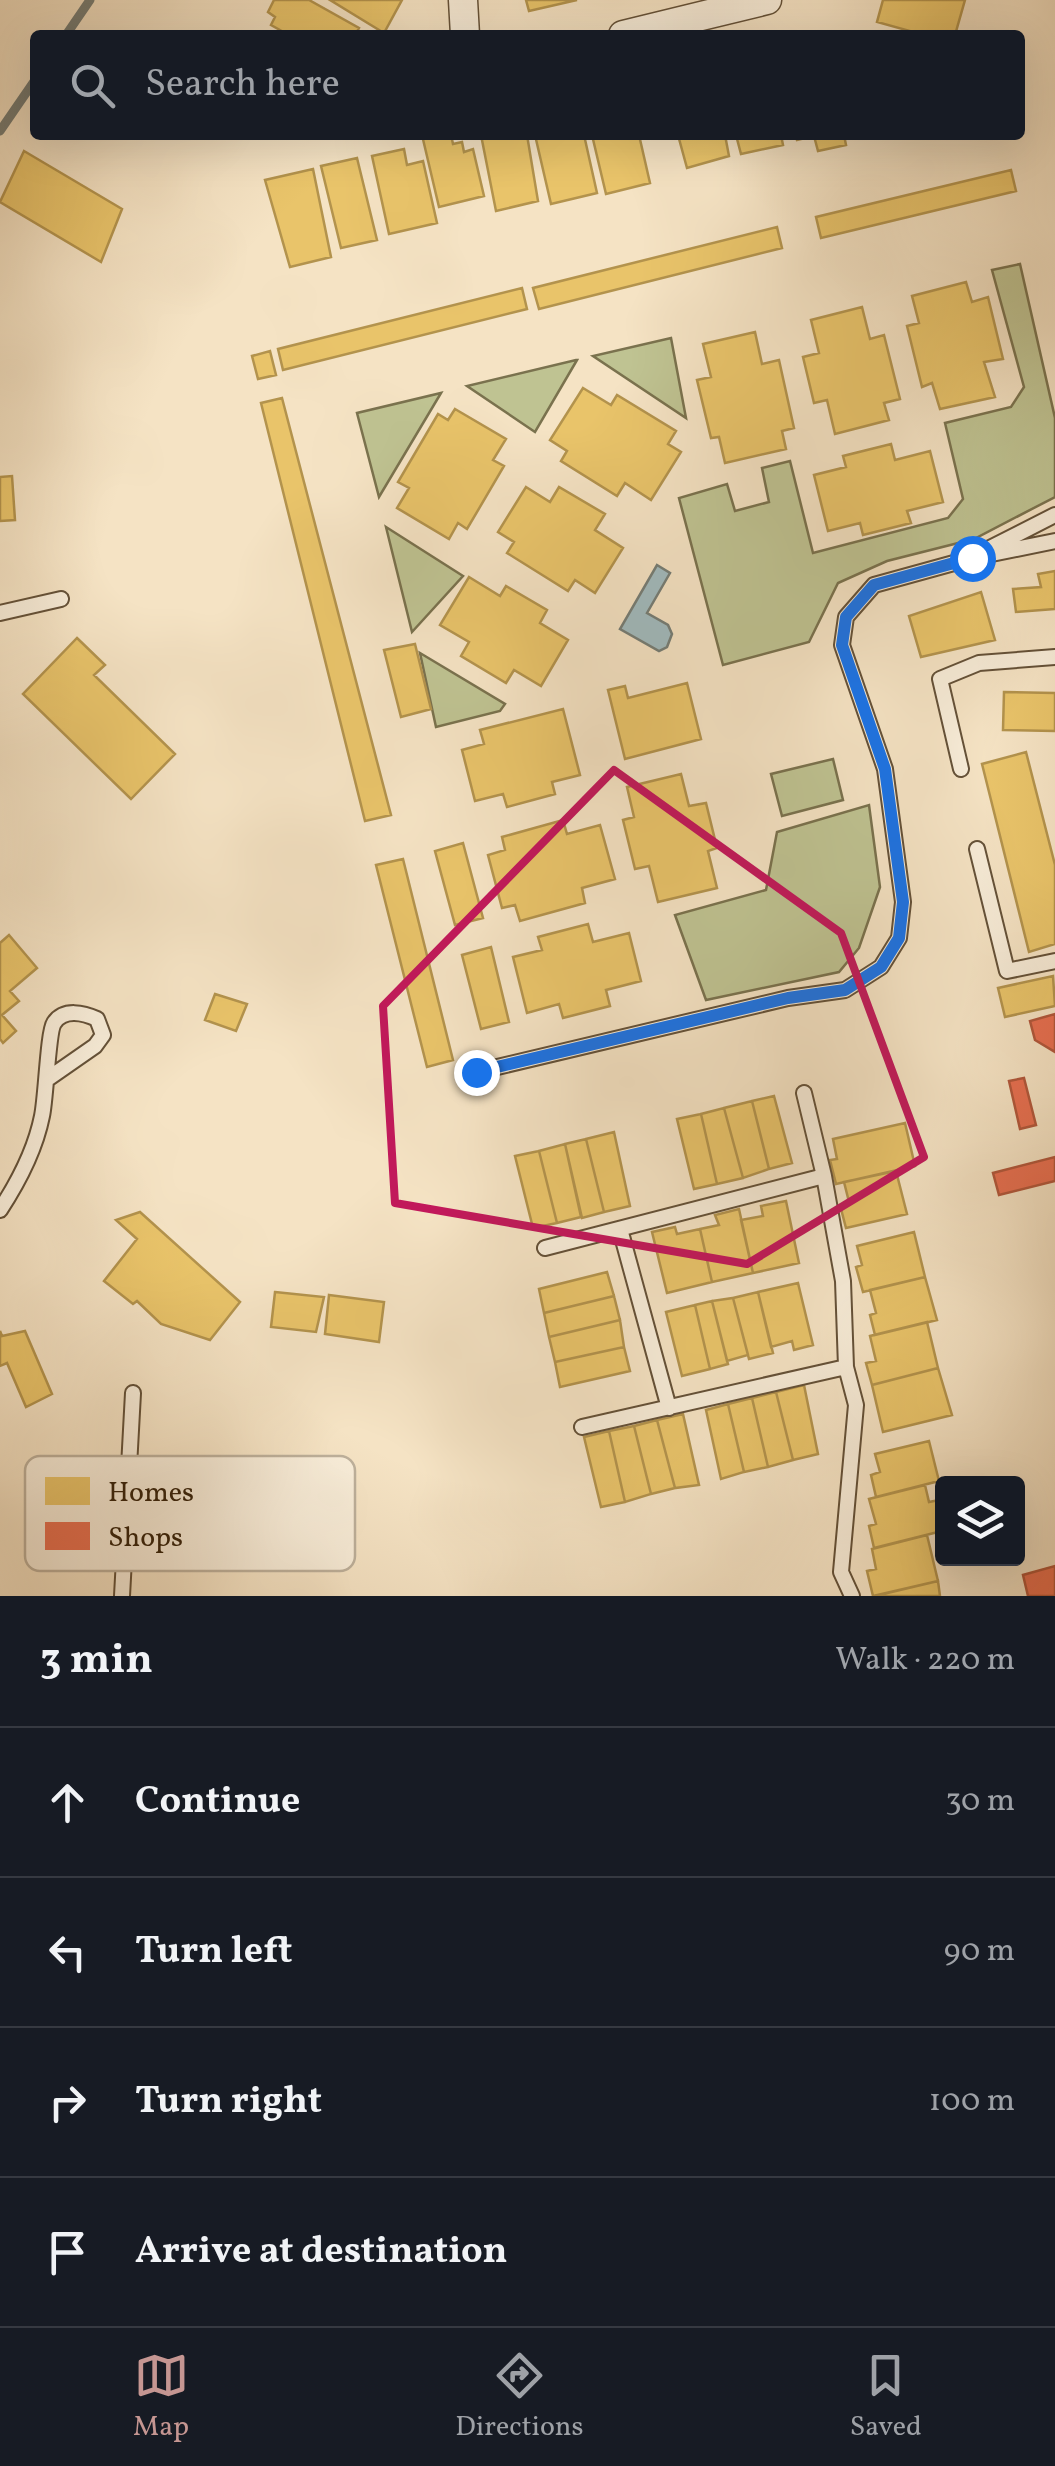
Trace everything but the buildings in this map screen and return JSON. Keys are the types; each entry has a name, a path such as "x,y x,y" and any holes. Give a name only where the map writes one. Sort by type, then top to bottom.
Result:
{"street":[{"path":"463,0 465,30"},
{"path":"644,30 767,0"}],"lane":[{"path":"972,558 1055,515"},
{"path":"476,1072 788,998 845,990 881,967 899,938 903,902 885,769 842,645 846,617 874,585 972,558 1055,541"},
{"path":"0,612 61,598"},
{"path":"962,769 940,680 979,663 1055,657"},
{"path":"977,849 1007,971 1055,961"},
{"path":"0,1210 22,1177 41,1121 51,1026 60,1016 82,1012 98,1019 104,1035 95,1046 48,1078"},
{"path":"804,1093 843,1282 846,1367 856,1405 841,1572 852,1596"},
{"path":"545,1248 824,1176"},
{"path":"620,1229 669,1408"},
{"path":"582,1427 846,1367"},
{"path":"130,1456 133,1393"},
{"path":"122,1596 123,1571"}],"highlighted area":[{"path":"614,770 841,933 924,1157 747,1264 395,1203 383,1006"}],"green space":[{"path":"1020,264 1055,418 1055,497 974,539 887,561 838,583 809,642 723,665 679,498 727,484 735,511 769,502 762,468 790,461 813,553 948,518 963,499 945,423 1011,407 1024,387 992,270"},
{"path":"671,338 686,418 593,356"},
{"path":"576,360 535,432 467,386"},
{"path":"441,393 379,497 357,413"},
{"path":"386,527 463,576 412,632"},
{"path":"420,653 505,704 500,711 436,727"},
{"path":"833,759 843,800 782,816 771,774"},
{"path":"869,805 880,887 859,948 839,972 706,1000 675,915 766,890 777,832"}],"water":[{"path":"657,565 670,573 647,613 668,625 672,634 667,647 659,651 620,629"}],"waterway":[{"path":"69,30 90,0"},
{"path":"0,131 30,87"}],"route":[{"path":"476,1072 788,998 845,990 881,967 899,938 903,902 885,769 842,645 846,617 874,585 972,558"}]}
